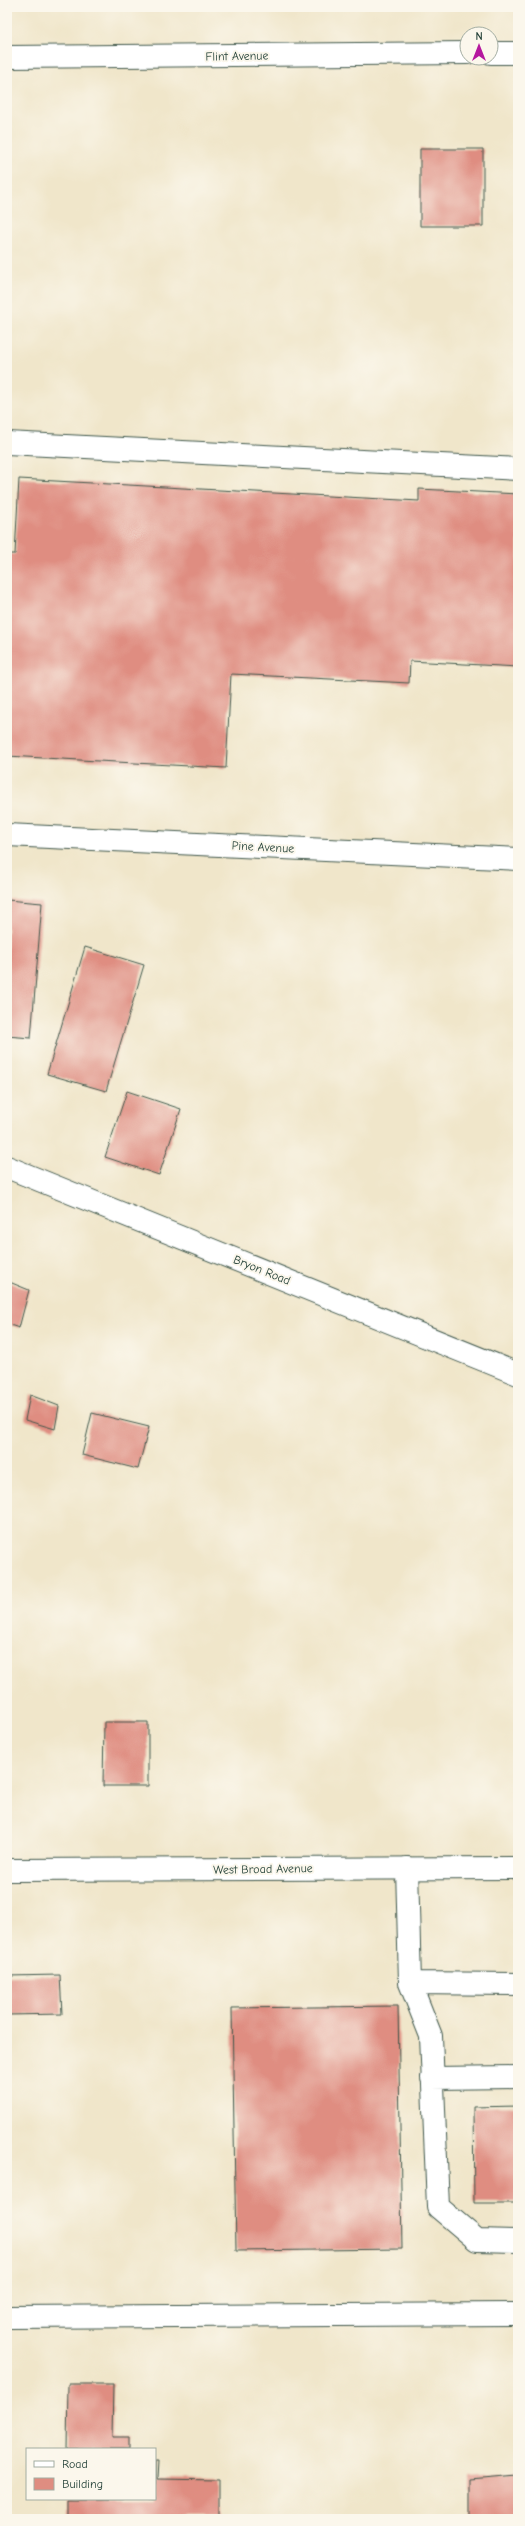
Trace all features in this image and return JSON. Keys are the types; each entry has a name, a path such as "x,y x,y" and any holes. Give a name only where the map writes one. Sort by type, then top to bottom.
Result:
{"street":[{"name":"Flint Avenue","path":"7,57 459,53"},
{"path":"499,53 518,53"},
{"path":"7,443 518,469"},
{"name":"Pine Avenue","path":"7,835 518,859"},
{"name":"Bryon Road","path":"7,1167 518,1374"},
{"path":"407,1868 410,1983 431,2036 438,2207 477,2240 518,2241"},
{"name":"West Broad Avenue","path":"7,1870 518,1868"},
{"path":"410,1983 518,1984"},
{"path":"432,2078 518,2077"},
{"path":"7,2317 518,2314"}],"building":[{"path":"420,149 483,149 483,226 420,226"},
{"path":"19,479 419,501 419,489 518,494 518,667 410,661 409,683 231,674 226,768 7,756 7,554 15,554"},
{"path":"7,900 42,903 31,1038 7,1036"},
{"path":"85,947 144,965 106,1091 47,1074"},
{"path":"127,1091 181,1109 159,1175 105,1157"},
{"path":"7,1281 29,1290 19,1328 7,1324"},
{"path":"30,1395 59,1406 55,1429 25,1420"},
{"path":"92,1413 149,1427 138,1469 82,1455"},
{"path":"104,1722 148,1722 148,1786 103,1786"},
{"path":"60,1975 62,2014 7,2015 7,1976"},
{"path":"398,2006 402,2249 236,2251 232,2008"},
{"path":"518,2106 518,2203 474,2203 473,2107"},
{"path":"68,2384 113,2384 112,2437 129,2437 129,2448 67,2448"},
{"path":"156,2461 158,2461 157,2479 219,2480 219,2519 67,2519 67,2500 156,2500"},
{"path":"517,2475 518,2519 470,2519 470,2479"}]}
